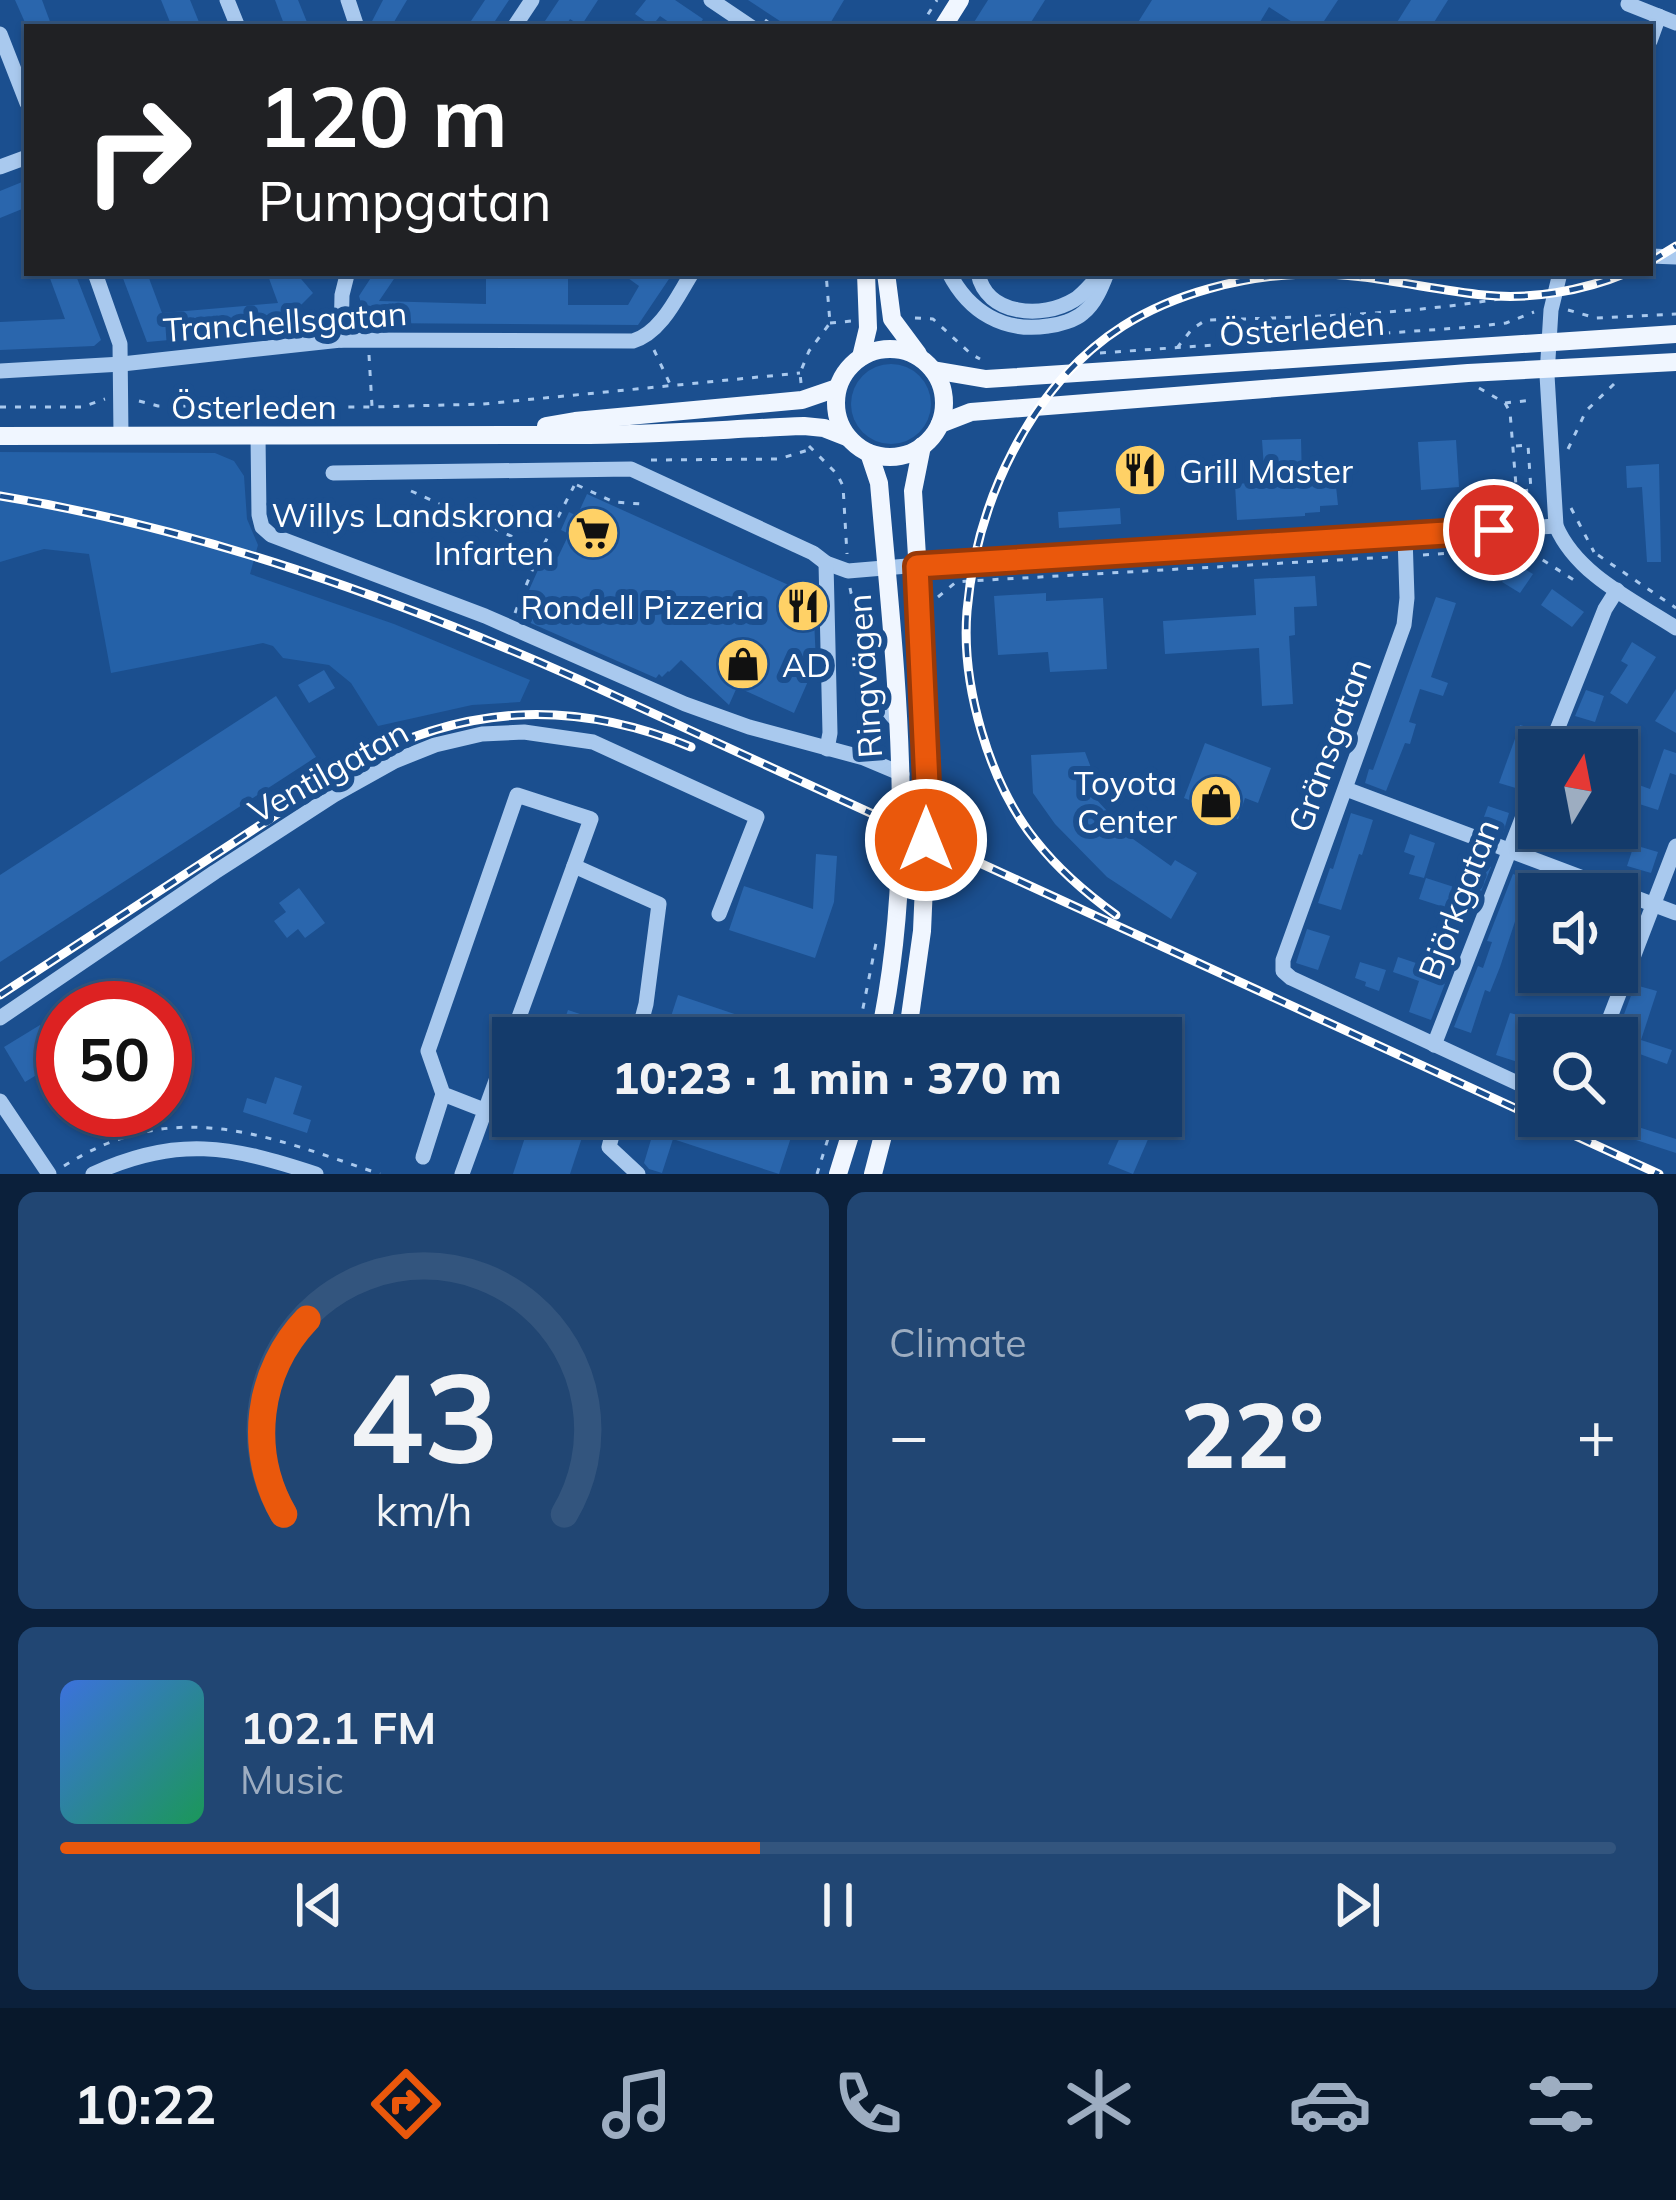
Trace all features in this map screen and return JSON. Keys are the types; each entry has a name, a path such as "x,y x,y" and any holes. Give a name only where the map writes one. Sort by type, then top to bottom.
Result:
{"main road":[{"path":"861,356 868,321 866,276"},
{"path":"888,278 892,319 927,364 943,391 943,413 922,446 896,457 869,453 847,437 836,414 837,388 848,367 861,356 890,348 927,364"},
{"name":"Österleden","path":"927,364 986,379 1676,334"},
{"name":"Österleden","path":"940,424 971,412 1676,362"},
{"name":"Österleden","path":"508,433 575,421 802,400 837,388"},
{"name":"Österleden","path":"0,436 577,435 804,426 847,437"},
{"name":"Ringvägen","path":"910,1017 922,931 926,840 913,490 922,446"},
{"name":"Ringvägen","path":"869,453 879,483 902,774 898,924 882,1017"},
{"path":"838,1174 849,1137"},
{"path":"873,1174 883,1137"}],"street":[{"path":"711,0 747,24"},
{"path":"1630,0 1628,4 1676,23"},
{"path":"1653,33 1659,16"},
{"path":"0,34 24,95"},
{"path":"96,276 120,344 121,436"},
{"path":"340,340 346,276"},
{"path":"646,338 690,276"},
{"path":"950,276 958,292 985,316 1009,326 1035,328 1083,314 1100,290 1103,276"},
{"path":"979,276 1000,304 1020,312 1046,311 1076,299 1101,276"},
{"path":"1558,280 1547,369 1556,526 1570,552 1676,628"},
{"name":"Tranchellsgatan","path":"0,371 122,364 340,340 610,342 646,338"},
{"path":"258,436 259,514 271,535 510,627 685,704 902,774"},
{"path":"333,473 576,477 631,469 848,571 1556,526"},
{"name":"Gränsgatan","path":"1405,536 1404,626 1283,960 1283,971 1434,1046"},
{"path":"826,563 827,749"},
{"path":"1557,729 1617,590"},
{"path":"878,700 899,723"},
{"name":"Ventilgatan","path":"0,1018 334,795 395,761 482,734 524,732 593,742 758,817 719,914"},
{"path":"1346,789 1676,914"},
{"path":"423,1157 443,1094 428,1051 517,795 591,819 462,1174"},
{"name":"Björkgatan","path":"1434,1046 1518,828"},
{"path":"1610,1017 1676,846"},
{"path":"574,866 659,904 643,1017"},
{"path":"1434,1046 1518,1084"},
{"path":"443,1094 484,1110"},
{"path":"0,1101 49,1174"},
{"path":"612,1137 610,1147 638,1174"},
{"path":"93,1174 141,1155 192,1148 246,1152 316,1174"}],"path":[{"path":"0,407 82,407 95,401 122,400 158,406 483,404 800,373 815,340 830,322 826,276"},
{"path":"1177,348 1192,328 1206,320 1482,302 1558,280"},
{"path":"1069,356 1472,327 1535,311 1570,310 1596,318 1676,314"},
{"path":"892,319 933,319 985,362"},
{"path":"830,322 868,321"},
{"path":"646,338 671,386"},
{"path":"368,340 372,407"},
{"path":"1476,373 1481,392 1498,398 1510,412 1518,518"},
{"path":"1564,463 1586,411 1624,375"},
{"path":"726,391 730,380"},
{"path":"690,384 692,394"},
{"path":"1515,446 1528,445 1531,490 1517,491"},
{"path":"645,460 779,459 809,449 837,474 853,602 862,621 878,700"},
{"path":"510,627 576,477 614,502 640,504"},
{"path":"411,491 513,537"},
{"path":"527,544 543,551"},
{"path":"920,619 931,619 939,595 956,582 1521,546"},
{"path":"862,621 891,620"},
{"path":"862,1017 878,927"},
{"path":"817,1174 829,1137"}],"shaded area":[{"path":"891,364 919,376 931,404 919,432 891,444 863,432 851,404 863,376"},
{"path":"0,452 215,453 234,461 244,476 247,519 258,545 250,574 394,624 530,680 520,702 472,705 378,726 351,683 329,665 283,658 263,643 111,673 89,554 44,549 0,562"}],"building":[{"path":"15,0 42,0 51,24 26,24"},
{"path":"161,0 190,0 200,24 171,24"},
{"path":"275,0 298,0 308,24 284,24"},
{"path":"383,0 407,0 393,24 371,24"},
{"path":"485,0 509,0 493,24 469,24"},
{"path":"559,0 598,0 582,24 570,19 567,24 543,24"},
{"path":"646,0 675,0 703,19 700,24 672,24 660,16 649,24 635,14"},
{"path":"748,0 844,0 830,24 784,24"},
{"path":"988,0 1045,0 1030,24 973,24"},
{"path":"1152,0 1338,0 1322,24 1295,24 1269,7 1259,24 1137,24"},
{"path":"1411,0 1448,0 1433,24 1396,24"},
{"path":"24,181 24,208 0,218 0,191"},
{"path":"49,276 76,276 101,340 94,346 0,350 0,322 65,319"},
{"path":"122,276 148,276 162,313 278,303 268,276 299,276 313,293 291,315 292,329 147,342"},
{"path":"372,276 396,276 379,301 486,304 486,276 568,276 568,305 628,305 639,286 625,276 671,276 638,325 367,323 359,296"},
{"path":"1301,439 1302,479 1335,477 1338,505 1320,506 1320,512 1305,516 1237,520 1235,484 1265,482 1262,440"},
{"path":"1456,440 1459,487 1421,490 1418,442"},
{"name":"Grill Master","path":"1146,454 1148,485 1134,486 1132,455"},
{"path":"1659,464 1661,562 1647,562 1642,487 1627,488 1626,466"},
{"path":"587,494 813,596 816,663 794,713 737,687 729,705 681,660 656,678 517,617 546,552 558,557 569,534 561,530 569,512 577,516"},
{"path":"1120,508 1121,524 1059,528 1058,512"},
{"path":"1514,563 1533,574 1520,593 1502,582"},
{"path":"1315,576 1317,606 1294,607 1295,635 1289,636 1293,704 1262,706 1259,648 1165,654 1163,621 1256,615 1254,579"},
{"path":"1552,589 1584,612 1572,627 1541,605"},
{"path":"1046,593 1046,601 1103,598 1107,669 1050,672 1048,652 998,655 994,596"},
{"path":"1436,597 1456,603 1431,677 1448,683 1443,696 1420,689 1409,722 1416,724 1410,744 1405,743 1386,791 1365,783"},
{"path":"1632,642 1656,657 1627,704 1610,693 1628,665 1621,661"},
{"path":"324,670 335,688 309,703 298,685"},
{"path":"1676,689 1676,733 1655,721"},
{"path":"1586,690 1604,696 1595,722 1575,716"},
{"path":"276,696 316,757 0,962 0,875"},
{"path":"1518,731 1518,789 1499,783"},
{"path":"1205,743 1271,768 1258,803 1245,798 1238,819 1184,798"},
{"path":"1664,749 1676,753 1676,775 1670,773 1658,810 1638,804 1639,785 1650,789"},
{"path":"1085,752 1101,794 1095,798 1133,839 1171,866 1175,860 1197,873 1171,919 1107,877 1055,824 1033,793 1031,755"},
{"path":"1488,806 1509,813 1503,833 1481,825"},
{"path":"1351,813 1373,820 1341,910 1318,903"},
{"path":"1410,834 1435,843 1424,878 1409,874 1415,856 1404,852"},
{"path":"1638,846 1658,852 1651,873 1627,866"},
{"path":"816,854 837,856 834,902 815,958 729,930 744,886 813,909"},
{"path":"1467,857 1491,867 1478,899 1456,891 1450,909 1419,899 1426,878 1457,888"},
{"path":"1513,874 1518,876 1518,912 1471,1033 1454,1027 1478,966 1483,968 1492,942 1487,941"},
{"path":"299,888 325,923 305,938 298,929 287,938 274,921 286,912 279,903"},
{"path":"1307,929 1330,936 1318,970 1296,963"},
{"path":"1430,952 1454,960 1431,1020 1409,1012 1419,981 1393,972 1398,957 1425,966"},
{"path":"1360,962 1386,970 1379,991 1355,978"},
{"path":"1638,986 1657,991 1641,1040 1672,1050 1667,1064 1638,1053 1638,1017 1623,1017"},
{"path":"678,995 743,1017 671,1017"},
{"path":"1510,1013 1522,1016 1518,1017 1518,1062 1496,1055"},
{"path":"36,1027 36,1075 25,1082 4,1047"},
{"path":"275,1077 302,1086 293,1114 311,1120 307,1133 243,1112 247,1098 266,1104"},
{"path":"1638,1127 1676,1139 1676,1153 1633,1139 1638,1137"},
{"path":"525,1137 582,1137 570,1174 513,1174"},
{"path":"652,1137 791,1137 779,1174 673,1139 662,1173 644,1163"},
{"path":"1120,1137 1149,1137 1133,1174 1108,1164"}],"railway":[{"path":"1653,260 1676,246"},
{"path":"1116,915 1063,871 1036,841 992,762 969,670 966,640 972,570 1013,451 1060,381 1090,351 1143,314 1187,296 1275,276"},
{"path":"1349,276 1520,296 1574,289 1618,276"},
{"path":"0,496 222,547 366,594 508,649 1659,1174"},
{"path":"0,995 346,769 430,731 516,715 559,715 646,731 691,747"}],"place":[{"name":"Grill Master","path":"1140,470"},
{"name":"Willys Landskrona Infarten","path":"593,533"},
{"name":"Rondell Pizzeria","path":"803,606"},
{"name":"AD","path":"743,664"},
{"name":"Toyota Center","path":"1216,801"}],"route":[{"path":"926,840 917,566 1494,530"}]}
